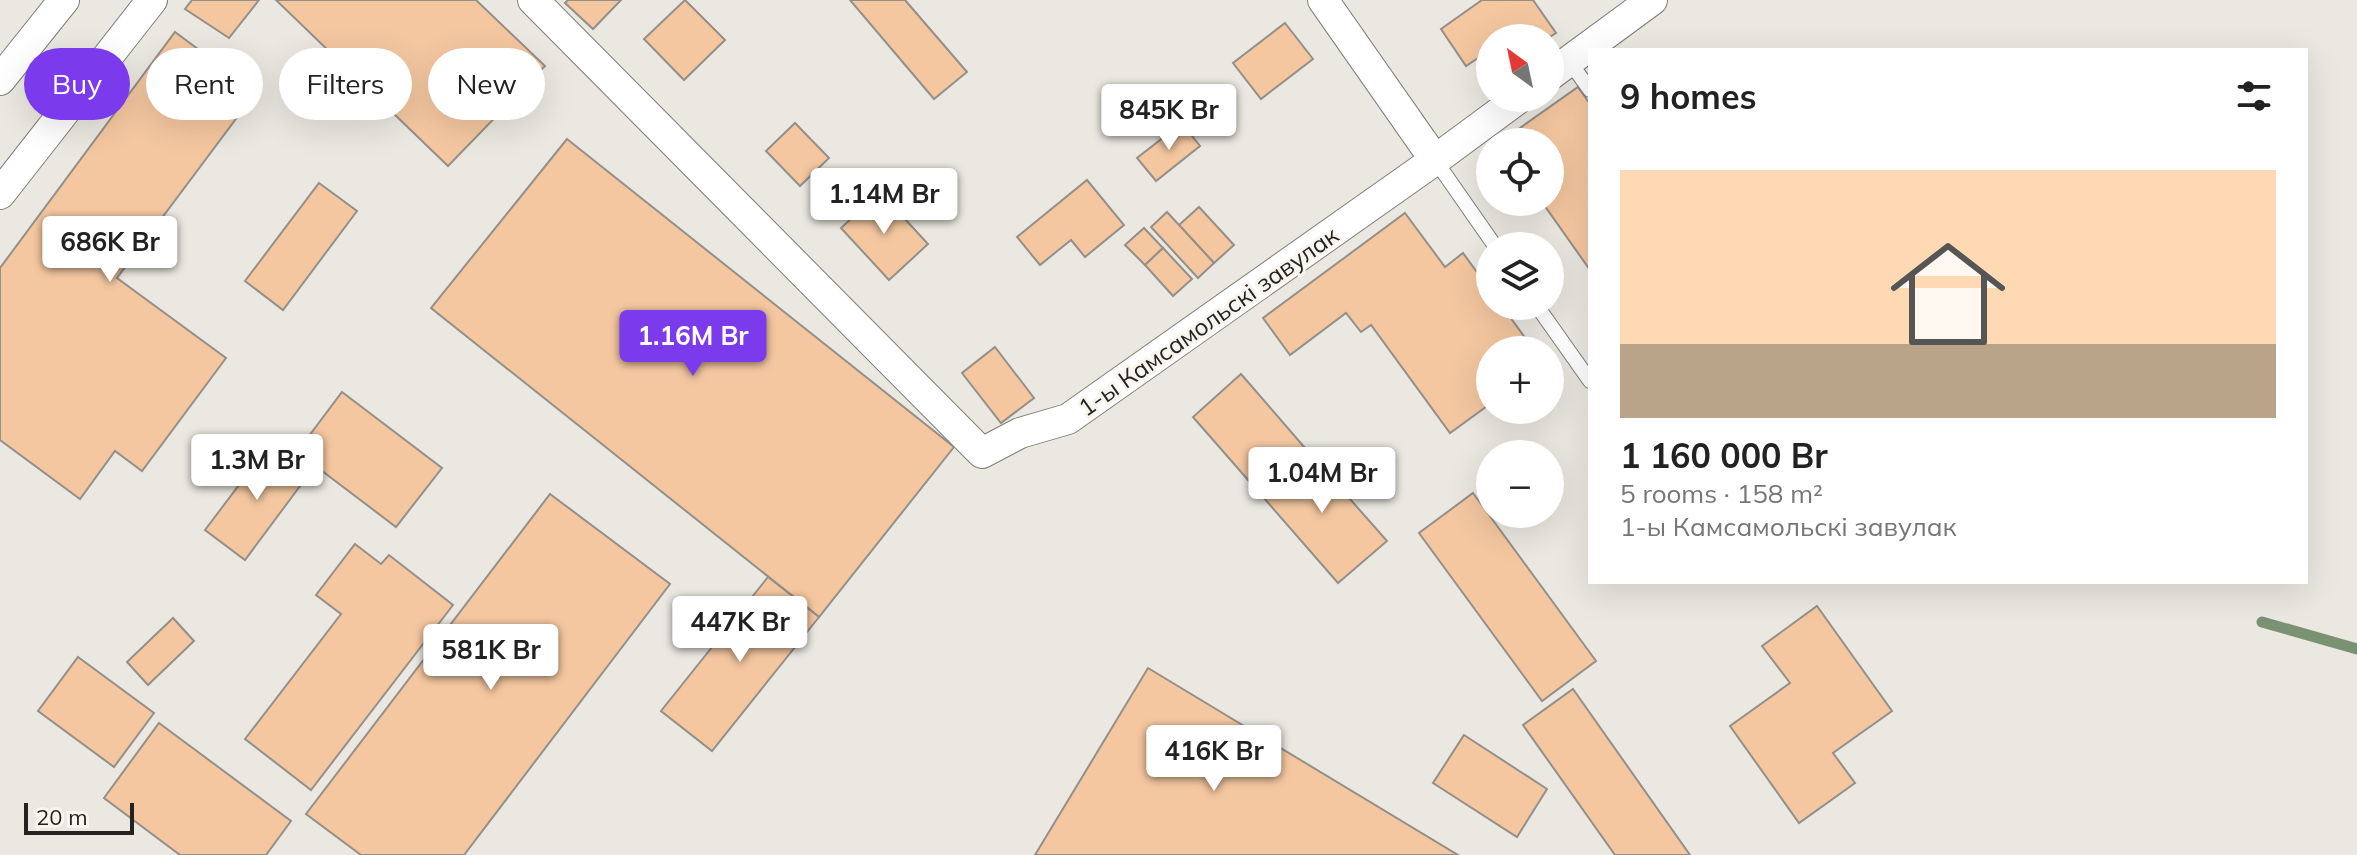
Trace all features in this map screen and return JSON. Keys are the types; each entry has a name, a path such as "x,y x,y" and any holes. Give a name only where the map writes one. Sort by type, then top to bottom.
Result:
{"street":[{"path":"0,80 64,0"},
{"path":"0,194 152,0"},
{"name":"1-ы Камсамольскі завулак","path":"533,0 982,453 1020,433 1068,419 1435,160"},
{"path":"1323,0 1435,160 1500,112"},
{"path":"1564,65 1652,0"}],"lane":[{"path":"1564,71 1588,89"},
{"path":"1435,160 1485,232"},
{"path":"1547,320 1588,378"}],"building":[{"path":"192,0 259,0 229,38 185,9"},
{"path":"276,0 476,0 526,48 428,48 428,120 493,120 448,166 400,120 412,120 412,48 326,48"},
{"path":"568,0 621,0 593,29 565,3"},
{"path":"685,0 725,40 684,80 644,39"},
{"path":"850,0 905,0 967,72 934,99"},
{"path":"1482,0 1533,0 1550,24 1476,24 1476,59 1466,66 1441,29"},
{"path":"1285,23 1313,59 1261,99 1233,63"},
{"path":"175,32 197,48 163,48"},
{"path":"146,71 146,120 235,120 117,278 226,358 142,471 115,451 80,499 0,440 0,268 110,120 130,120 130,93"},
{"path":"1578,87 1588,101 1588,267 1552,216 1564,216 1564,128 1520,128 1543,112 1564,112 1564,97"},
{"path":"795,123 829,158 800,186 766,151"},
{"path":"1182,123 1200,146 1156,181 1137,158"},
{"path":"567,139 954,447 819,617 431,308"},
{"path":"1087,180 1124,225 1085,257 1071,240 1040,265 1017,237"},
{"path":"319,183 357,211 283,310 245,281"},
{"path":"880,192 928,244 889,280 841,228"},
{"path":"1199,207 1234,245 1214,263 1179,225"},
{"path":"1167,212 1214,263 1198,278 1151,227"},
{"path":"1405,213 1445,267 1463,253 1476,271 1476,320 1512,320 1524,336 1476,336 1476,414 1450,433 1371,325 1361,332 1346,313 1290,355 1263,318"},
{"path":"1144,228 1163,248 1145,265 1125,245"},
{"path":"1163,248 1192,279 1173,296 1145,265"},
{"path":"995,347 1034,398 1001,423 962,373"},
{"path":"1241,374 1305,448 1256,489 1193,417"},
{"path":"342,392 442,468 396,527 297,452"},
{"path":"270,444 309,474 245,560 205,530"},
{"path":"1305,448 1387,541 1338,583 1256,489"},
{"path":"1473,493 1476,497 1476,528 1499,528 1596,661 1542,701 1419,533"},
{"path":"550,494 670,584 464,855 361,855 306,814"},
{"path":"355,544 381,564 389,555 453,605 311,790 245,739 341,614 316,595"},
{"path":"768,577 819,617 712,751 661,711"},
{"path":"1817,606 1892,711 1833,753 1855,783 1799,823 1730,726 1790,683 1762,646"},
{"path":"173,618 194,641 148,685 127,662"},
{"path":"78,657 154,713 114,767 38,711"},
{"path":"1148,668 1458,855 1035,855"},
{"path":"1573,689 1690,855 1615,855 1523,725"},
{"path":"159,723 291,821 266,855 180,855 104,798"},
{"path":"1464,735 1547,789 1517,837 1433,783"}],"waterway":[{"path":"2262,622 2357,649"}]}
